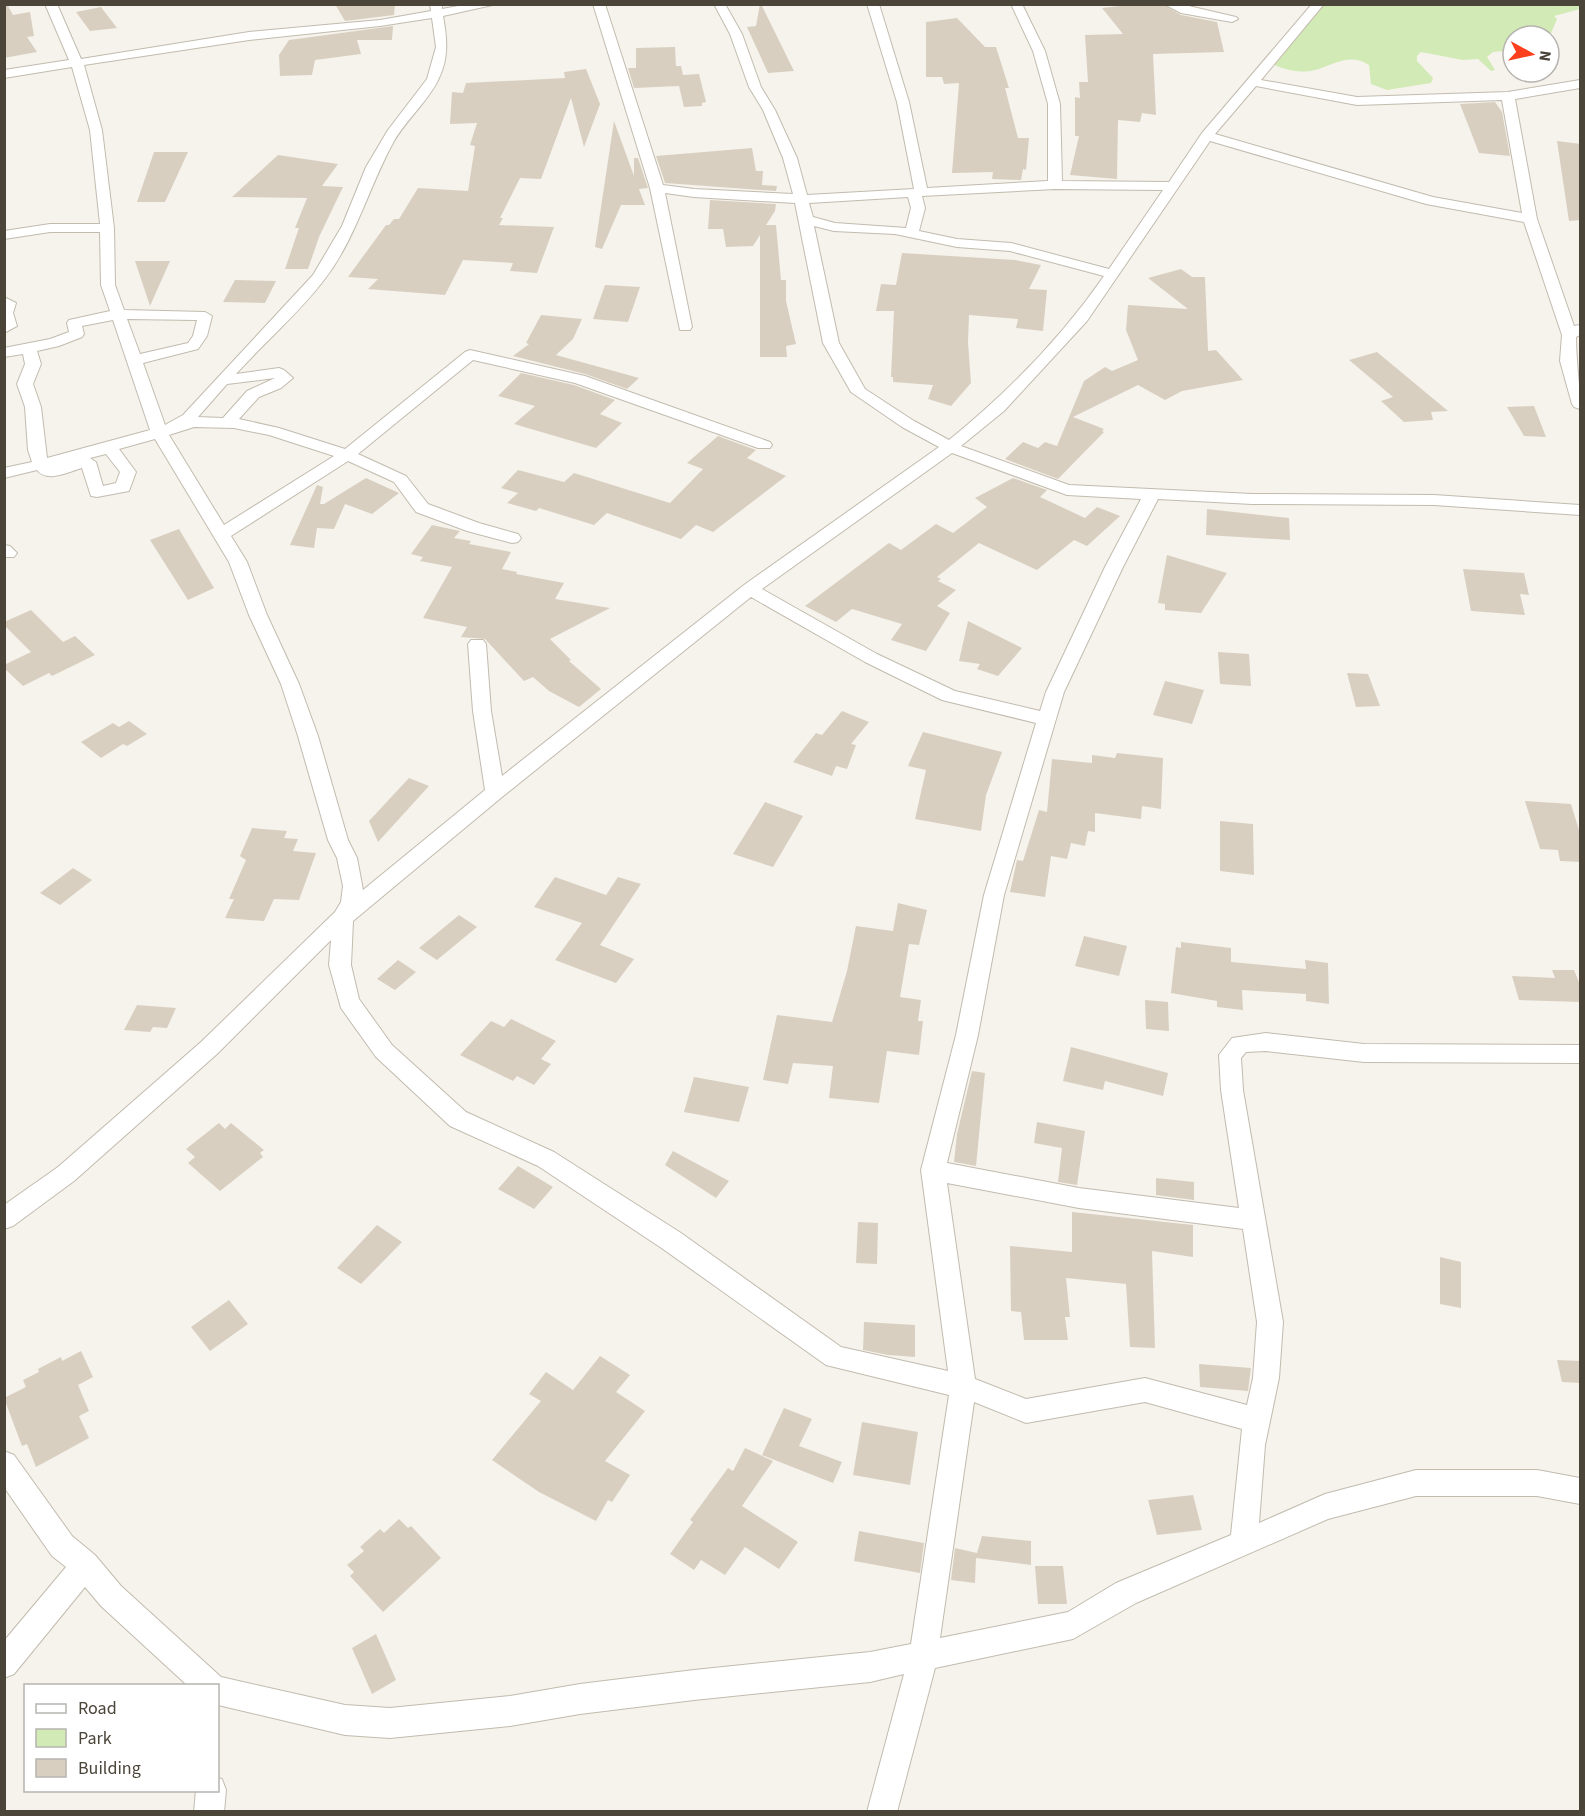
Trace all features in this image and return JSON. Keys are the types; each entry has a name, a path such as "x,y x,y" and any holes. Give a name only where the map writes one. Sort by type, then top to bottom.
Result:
{"street":[{"path":"51,4 83,78 96,130 106,228 108,285 159,432 238,562 258,615 290,684 352,879 351,902 343,918 340,965 349,1002 384,1051 458,1119 546,1159 672,1241 835,1357 963,1386 1026,1411 1145,1390 1256,1420"},
{"path":"4,74 76,65 249,36 380,23 437,9 492,4"},
{"path":"599,4 657,188 685,327"},
{"path":"719,4 736,34 755,87 769,110 786,148 802,199 831,343 859,393 908,424 950,447 1067,490 1252,499 1434,500 1581,510"},
{"path":"873,4 903,102 917,193 918,208 912,233"},
{"path":"1016,4 1039,51 1053,104 1055,185"},
{"path":"1169,4 1185,11 1232,19"},
{"path":"4,1219 66,1173 209,1048 328,930 495,792 750,589 950,447 998,408 1082,318 1207,135 1318,4"},
{"path":"159,432 189,418 320,277 349,226 373,167 389,138 433,79 442,47 437,9"},
{"path":"1252,82 1357,101 1508,96 1581,84"},
{"path":"1508,96 1530,219 1575,332 1568,361 1573,387 1581,404"},
{"path":"1207,135 1431,201 1530,219"},
{"path":"657,188 694,193 802,199 1055,185 1173,186"},
{"path":"806,219 834,227 912,233 957,243 1011,247 1112,274"},
{"path":"4,235 50,228 106,228"},
{"path":"4,329 10,326 5,309"},
{"path":"4,353 54,344 77,334 74,323 118,314 205,316 200,336 193,346 134,360"},
{"path":"29,348 33,364 25,384 33,408 34,432 40,465 47,472 88,462 97,492 123,487 129,472 110,447"},
{"path":"221,535 347,455 470,355 580,379 636,401 715,426 764,445"},
{"path":"222,380 279,374 285,378 276,385 253,394 227,423"},
{"path":"4,473 110,447 193,422 227,423 273,431 347,455 400,479 422,508 473,527 512,538"},
{"path":"882,1812 923,1657 963,1386 933,1170 967,1035 994,896 1055,692 1114,567 1152,494"},
{"path":"750,589 871,658 949,696 1047,718"},
{"path":"477,644 482,711 495,792"},
{"path":"1244,1544 1256,1420 1266,1378 1270,1322 1232,1090 1230,1055 1240,1044 1266,1042 1364,1053 1581,1054"},
{"path":"933,1170 1079,1198 1254,1220"},
{"path":"4,1464 62,1546 85,1565 111,1596 208,1684"},
{"path":"219,1690 345,1720 390,1723 510,1711 580,1699 693,1685 870,1667 1072,1625 1126,1593 1167,1574 1244,1544 1325,1507 1416,1483 1537,1483 1581,1491"},
{"path":"4,1664 85,1565"},
{"path":"209,1812 211,1792"}],"green space":[{"path":"1318,5 1580,5 1580,9 1554,16 1557,19 1555,24 1501,24 1501,51 1493,52 1487,57 1495,70 1491,71 1478,59 1463,60 1421,52 1417,56 1417,61 1433,78 1431,83 1387,90 1371,84 1369,65 1355,60 1342,61 1303,72 1285,69 1269,62"}],"building":[{"path":"4,4 7,4 13,15 30,12 34,36 27,37 37,52 4,58"},
{"path":"335,4 395,4 394,15 345,21"},
{"path":"760,4 794,71 768,73 747,27 756,26"},
{"path":"1162,4 1181,15 1217,22 1224,52 1153,54 1156,115 1142,113 1140,122 1118,120 1117,179 1070,175 1079,136 1075,136 1075,97 1080,98 1079,82 1088,82 1085,35 1123,34 1102,8"},
{"path":"101,7 117,28 90,31 76,12"},
{"path":"957,18 985,47 996,47 1009,88 1005,88 1018,138 1029,138 1026,170 1023,169 1021,180 992,179 993,172 952,173 959,83 944,84 942,77 926,77 926,22"},
{"path":"393,26 392,40 357,40 361,54 315,60 312,75 280,76 279,55 289,40"},
{"path":"675,47 676,66 681,66 683,75 699,74 706,102 702,103 702,106 684,107 679,86 634,88 628,68 636,68 636,48"},
{"path":"586,69 600,104 584,147 571,98 541,179 520,178 500,218 503,218 499,225 554,227 537,273 510,271 513,263 463,260 445,295 368,289 378,279 348,277 386,225 394,219 399,219 418,188 468,191 475,146 470,145 477,123 450,124 452,92 463,93 466,83 565,78 564,72"},
{"path":"1495,102 1502,112 1510,156 1479,153 1460,104"},
{"path":"614,121 634,176 634,158 638,158 648,188 639,189 645,205 621,205 602,249 595,247"},
{"path":"1557,141 1581,144 1581,220 1569,221"},
{"path":"752,148 756,171 763,171 762,185 777,186 776,191 665,183 656,156"},
{"path":"154,152 188,152 165,202 137,202"},
{"path":"278,155 338,164 322,186 343,187 319,237 308,269 285,269 299,228 295,228 307,198 232,197"},
{"path":"710,200 776,204 775,211 766,225 776,225 781,280 786,280 786,301 796,344 786,346 787,357 760,357 760,235 753,246 726,247 723,229 708,229"},
{"path":"902,253 1015,260 1041,265 1029,289 1047,290 1043,331 1016,328 1018,319 969,315 971,383 951,406 928,399 933,385 893,382 893,377 891,377 894,311 876,311 881,284 896,285"},
{"path":"135,261 170,261 150,306"},
{"path":"1181,269 1192,277 1205,277 1208,351 1216,350 1243,380 1182,391 1165,400 1138,385 1073,417 1104,429 1102,431 1104,432 1058,479 1005,459 1023,442 1038,448 1045,442 1057,446 1084,381 1105,367 1112,371 1138,360 1126,330 1128,305 1188,309 1148,278"},
{"path":"235,280 276,281 265,303 223,302"},
{"path":"605,285 640,287 628,322 593,319"},
{"path":"541,315 582,319 573,339 556,355 639,378 627,389 585,374 513,356 529,344 526,343"},
{"path":"1377,352 1448,411 1431,412 1433,420 1404,422 1381,401 1393,397 1349,360"},
{"path":"521,373 574,385 615,400 600,414 622,423 596,448 514,424 535,406 498,396"},
{"path":"1534,406 1546,437 1524,436 1507,407"},
{"path":"718,436 756,450 747,458 786,476 713,532 696,525 681,539 607,513 594,525 539,508 536,511 507,503 518,493 501,488 518,470 564,482 574,473 670,503 703,469 687,463"},
{"path":"366,478 399,493 372,514 345,504 334,529 317,528 314,548 290,545 317,485 323,487 320,504 324,504"},
{"path":"1013,478 1047,490 1040,497 1085,518 1097,507 1120,516 1087,546 1074,540 1037,570 979,543 937,577 941,579 938,581 956,590 937,606 950,613 926,651 891,640 902,624 852,609 836,622 805,606 889,543 901,550 936,524 953,533 987,507 975,498"},
{"path":"1207,509 1289,518 1290,540 1206,535"},
{"path":"432,525 460,531 454,538 471,541 469,544 511,552 502,569 564,583 555,599 610,608 550,639 571,660 569,661 601,689 579,707 549,691 533,677 524,681 485,639 461,637 467,627 423,618 452,567 420,561 423,557 411,554"},
{"path":"179,529 214,588 188,600 150,540"},
{"path":"1167,555 1227,573 1201,613 1165,610 1165,604 1158,603"},
{"path":"1463,569 1524,573 1529,595 1520,594 1525,615 1471,611"},
{"path":"31,610 63,642 75,636 95,655 52,676 49,673 23,686 4,668 4,665 31,652 4,625 4,622"},
{"path":"968,621 1022,648 998,676 977,669 980,664 959,661"},
{"path":"1218,652 1249,654 1251,686 1220,684"},
{"path":"1347,673 1368,674 1380,706 1356,707"},
{"path":"1165,681 1204,690 1192,724 1153,715"},
{"path":"842,711 869,722 851,744 856,745 847,769 836,766 832,776 793,762 816,733 822,735"},
{"path":"129,721 147,734 127,746 123,744 101,758 81,742 113,723 119,727"},
{"path":"923,732 1002,752 986,795 981,831 915,819 926,770 908,766"},
{"path":"1117,753 1163,758 1161,809 1142,806 1141,819 1095,813 1095,832 1088,831 1085,846 1071,843 1067,859 1051,856 1045,897 1010,892 1017,860 1023,861 1039,810 1047,812 1052,759 1092,763 1092,755 1115,758"},
{"path":"409,778 429,786 378,842 369,821"},
{"path":"1525,801 1571,804 1581,837 1581,862 1560,861 1558,850 1540,849"},
{"path":"765,802 803,816 773,867 733,854"},
{"path":"1220,821 1253,824 1254,875 1220,871"},
{"path":"252,828 287,831 284,838 298,839 293,851 316,853 299,900 274,899 264,921 225,918 234,899 229,899 246,860 240,856"},
{"path":"73,868 92,880 60,905 40,893"},
{"path":"555,877 606,895 618,877 641,884 600,945 634,959 616,983 555,960 582,923 534,907"},
{"path":"898,903 927,910 919,945 909,944 900,997 921,1000 918,1021 923,1021 919,1055 887,1051 879,1103 829,1098 833,1066 793,1063 788,1084 763,1080 777,1015 832,1022 847,971 856,926 893,931"},
{"path":"459,915 477,927 437,960 419,948"},
{"path":"1084,936 1127,946 1119,976 1075,966"},
{"path":"1181,942 1231,948 1231,962 1306,969 1305,960 1328,963 1329,1004 1306,1001 1306,994 1242,990 1243,1010 1217,1007 1217,1001 1171,993 1176,947 1181,948"},
{"path":"398,960 416,972 395,990 377,979"},
{"path":"1552,970 1574,970 1581,987 1581,1002 1519,1000 1512,976 1555,978"},
{"path":"1145,1000 1168,1002 1169,1031 1146,1029"},
{"path":"137,1005 176,1008 167,1028 153,1027 150,1032 124,1030"},
{"path":"511,1019 556,1041 541,1059 551,1064 534,1085 517,1076 513,1081 460,1055 491,1021 504,1027"},
{"path":"1071,1047 1168,1073 1163,1096 1105,1081 1103,1090 1063,1081"},
{"path":"972,1071 985,1073 976,1166 954,1162 957,1134"},
{"path":"694,1077 749,1087 739,1122 684,1112"},
{"path":"1037,1122 1085,1131 1077,1185 1058,1182 1062,1148 1034,1143"},
{"path":"219,1123 225,1129 231,1123 264,1150 260,1153 263,1157 220,1191 188,1163 195,1157 186,1149"},
{"path":"673,1151 729,1181 716,1198 665,1165"},
{"path":"518,1166 553,1187 534,1209 498,1189"},
{"path":"1156,1178 1194,1182 1194,1200 1156,1195"},
{"path":"1072,1212 1193,1225 1193,1257 1152,1251 1155,1348 1130,1347 1126,1284 1066,1278 1070,1317 1065,1317 1068,1340 1024,1340 1021,1312 1011,1311 1010,1246 1072,1252"},
{"path":"858,1222 878,1223 877,1264 856,1263"},
{"path":"377,1225 402,1242 361,1284 337,1268"},
{"path":"1440,1257 1461,1262 1461,1308 1440,1304"},
{"path":"229,1300 248,1324 210,1351 191,1327"},
{"path":"864,1322 915,1325 915,1357 863,1350"},
{"path":"81,1351 93,1377 78,1385 89,1411 79,1416 89,1438 36,1467 27,1444 22,1446 4,1398 26,1387 23,1380 39,1372 38,1369 61,1357 62,1361"},
{"path":"600,1356 630,1375 616,1392 645,1411 605,1461 630,1475 612,1502 608,1500 596,1521 539,1492 492,1460 541,1401 529,1394 546,1372 573,1390"},
{"path":"1557,1360 1581,1361 1581,1383 1562,1382"},
{"path":"1199,1364 1251,1368 1248,1391 1200,1387"},
{"path":"784,1408 812,1419 799,1446 842,1462 833,1483 762,1455"},
{"path":"862,1422 918,1432 910,1485 853,1475"},
{"path":"745,1448 773,1461 742,1506 798,1542 779,1569 745,1547 725,1575 701,1560 694,1570 670,1554 693,1522 690,1520 728,1468 733,1471"},
{"path":"1193,1495 1202,1530 1157,1535 1148,1500"},
{"path":"399,1519 408,1528 411,1526 441,1558 383,1612 350,1576 354,1572 347,1565 364,1551 360,1547 380,1529 384,1533"},
{"path":"859,1531 924,1543 920,1573 854,1561"},
{"path":"982,1536 1031,1541 1031,1565 976,1558 975,1583 951,1580 955,1548 977,1553"},
{"path":"1035,1566 1063,1566 1067,1604 1038,1604"},
{"path":"376,1634 396,1680 372,1694 352,1648"}]}
